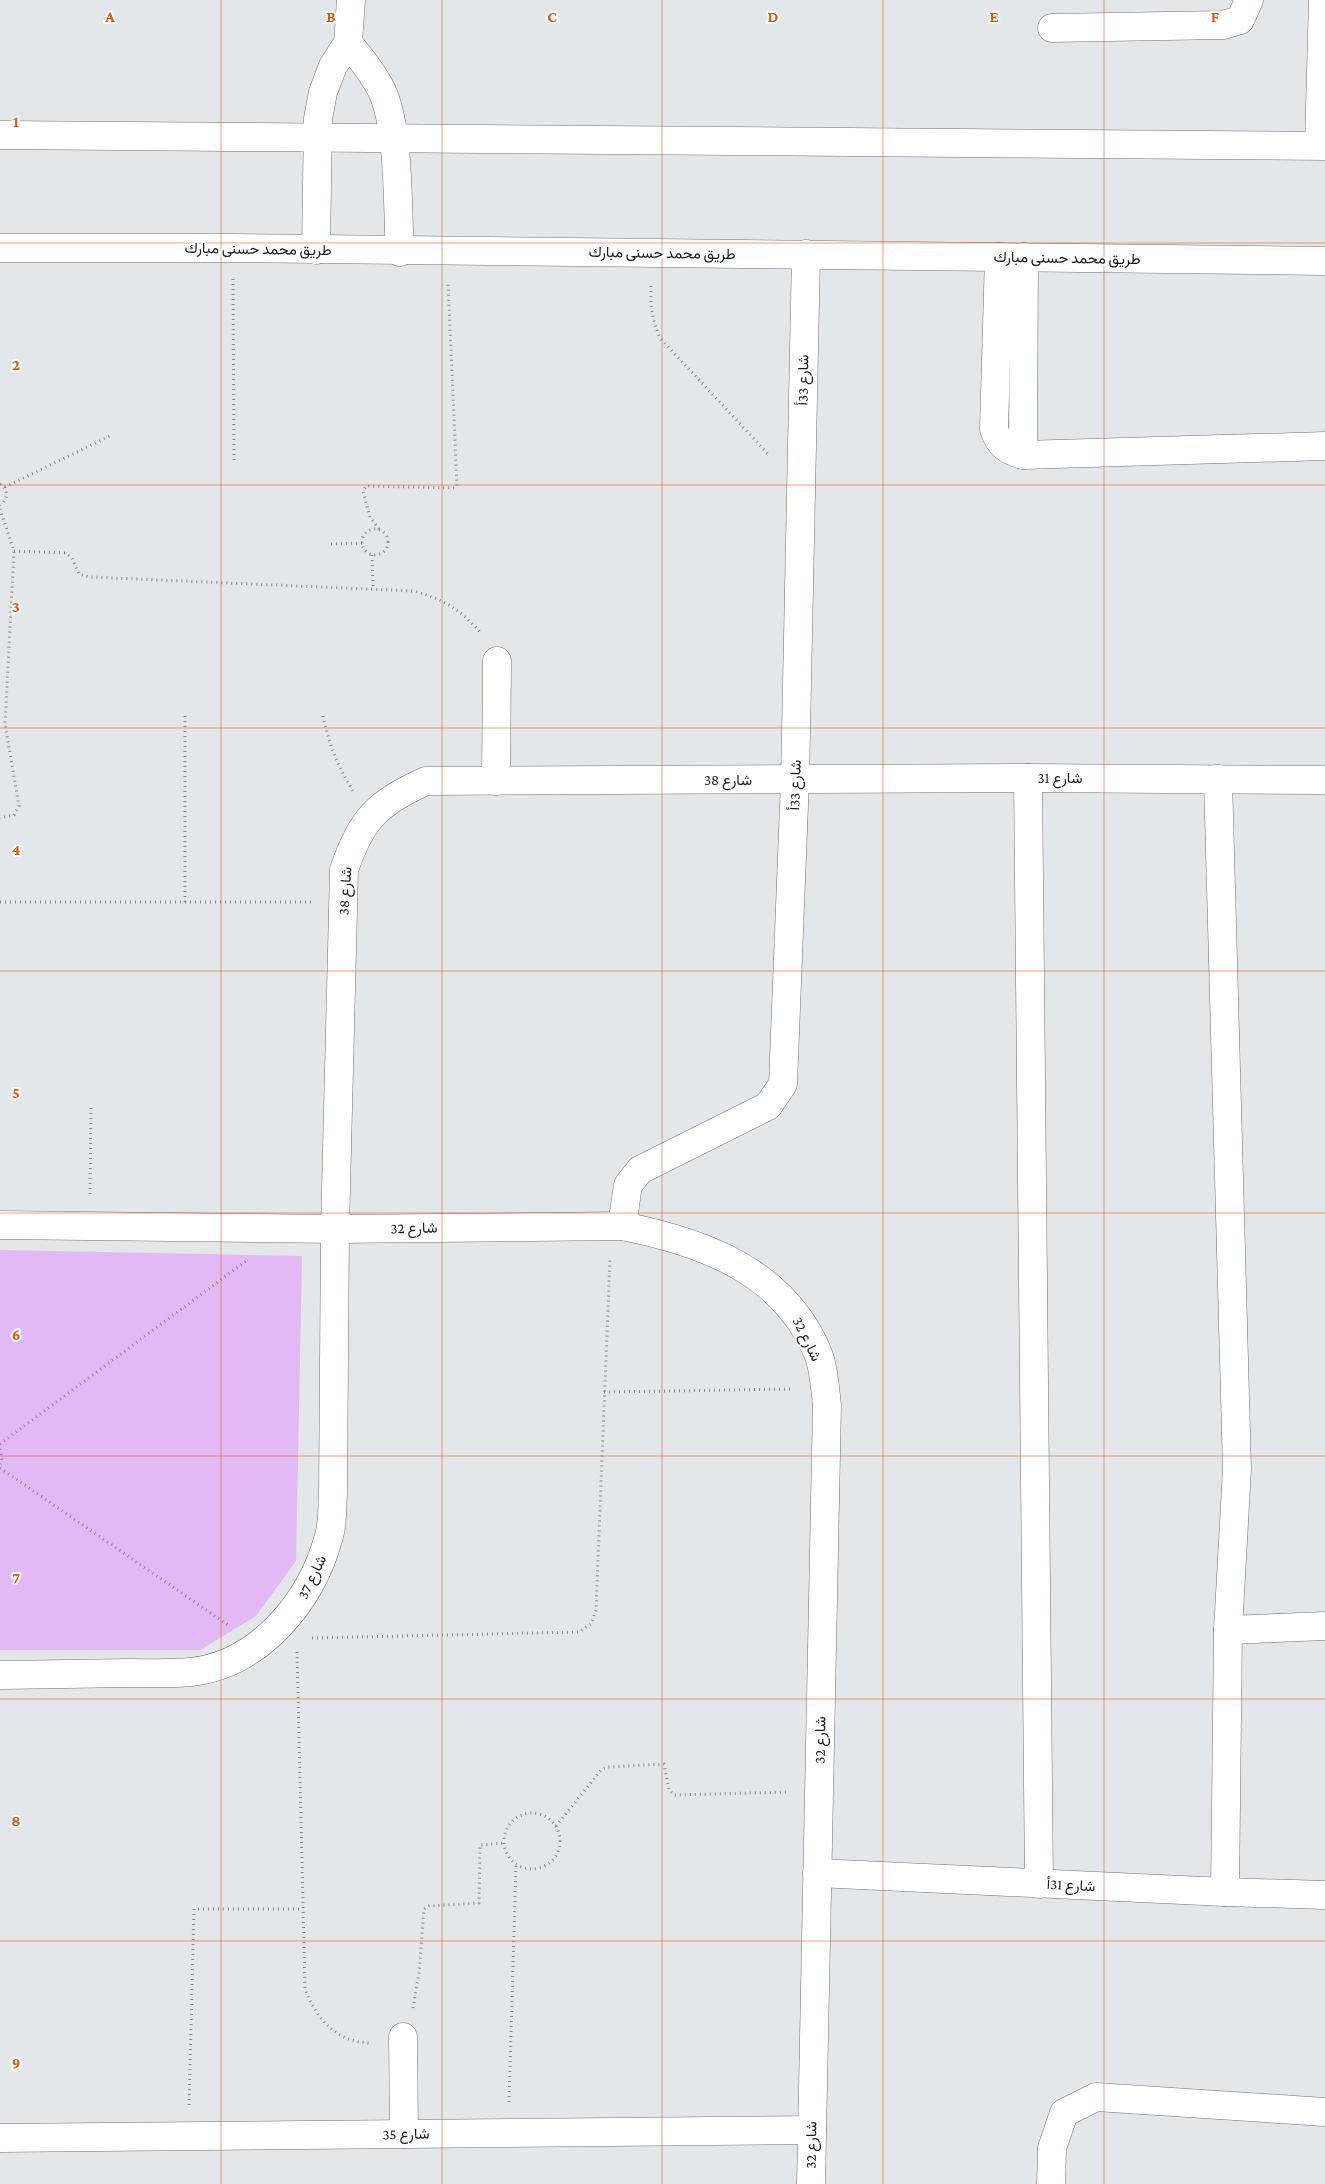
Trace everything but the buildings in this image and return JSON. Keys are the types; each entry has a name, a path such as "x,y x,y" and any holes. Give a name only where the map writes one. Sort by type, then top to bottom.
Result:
{"main road":[{"path":"316,250 316,138 323,92 333,66 348,43 351,0"},
{"path":"1052,28 1223,25 1240,20 1249,0"},
{"path":"0,135 1322,145 1323,0"},
{"path":"348,43 367,65 382,91 392,118 400,252"},
{"name":"طريق محمد حسنى مبارك","path":"0,248 232,248 400,252 447,250 652,252 1325,261"},
{"name":"شارع 33أ","path":"616,1226 628,1185 640,1170 768,1106 784,1084 795,780 806,254"},
{"path":"1012,257 994,429 1002,445 1010,451 1024,455 1325,446"},
{"path":"496,661 496,781"},
{"path":"1028,778 1039,1884"},
{"name":"شارع 31","path":"795,780 1028,778 1325,780"},
{"path":"1218,779 1237,1469 1228,1630 1225,1892"},
{"name":"شارع 38","path":"335,1229 344,870 354,839 373,813 397,794 426,781 795,780"},
{"name":"شارع 32","path":"0,1225 335,1229 616,1226 664,1234 729,1259 764,1282 792,1308 819,1357 827,1405 810,2184"},
{"name":"شارع 37","path":"0,1675 192,1672 226,1662 257,1645 279,1627 298,1605 318,1571 330,1534 333,1494 335,1229"},
{"path":"1228,1630 1325,1626"},
{"name":"شارع 31أ","path":"817,1873 1325,1895"},
{"path":"403,2037 404,2134"},
{"path":"1051,2184 1052,2148 1064,2113 1096,2097 1325,2112"},
{"name":"شارع 35","path":"0,2138 812,2130"}],"path":[{"path":"232,248 234,461"},
{"path":"379,529 367,532 362,543 363,548 372,555 384,553 389,542 388,537 370,518 363,490 366,486 455,488 457,486 447,250"},
{"path":"652,252 650,306 653,323 660,338 801,489"},
{"path":"5,487 112,435"},
{"path":"0,484 5,487 7,494 5,502 0,507 14,551 5,724 19,809 11,817 0,818"},
{"path":"331,544 362,543"},
{"path":"14,551 65,553 72,558 79,574 89,578 414,590 441,599 465,614 484,636 496,661"},
{"path":"372,555 373,589"},
{"path":"185,902 186,714"},
{"path":"323,716 329,743 339,769 354,792 373,813"},
{"path":"0,724 5,724"},
{"path":"0,902 343,902"},
{"path":"89,1226 92,1107"},
{"path":"296,1638 578,1632 586,1629 595,1618 604,1392 616,1226"},
{"path":"0,1444 251,1257"},
{"path":"604,1392 825,1389"},
{"path":"0,1450 0,1464"},
{"path":"0,1468 257,1645"},
{"path":"298,1605 296,1638 305,1989 312,2008 325,2024 342,2036 362,2043 383,2043 403,2037 413,2007 420,1973 424,1909 428,1906 479,1903 480,1845 504,1843"},
{"path":"556,1826 602,1769 608,1767 664,1764 669,1790 674,1795 819,1792"},
{"path":"527,1813 538,1814 548,1818 556,1826 561,1836 560,1847 556,1857 548,1865 538,1869 526,1869 516,1865 509,1857 504,1843 504,1835 509,1825 517,1818 527,1813"},
{"path":"508,2133 516,1865"},
{"path":"188,2136 194,1909 303,1909"}],"shaded area":[{"path":"0,1250 302,1256 296,1561 256,1616 200,1650 0,1650"}]}
